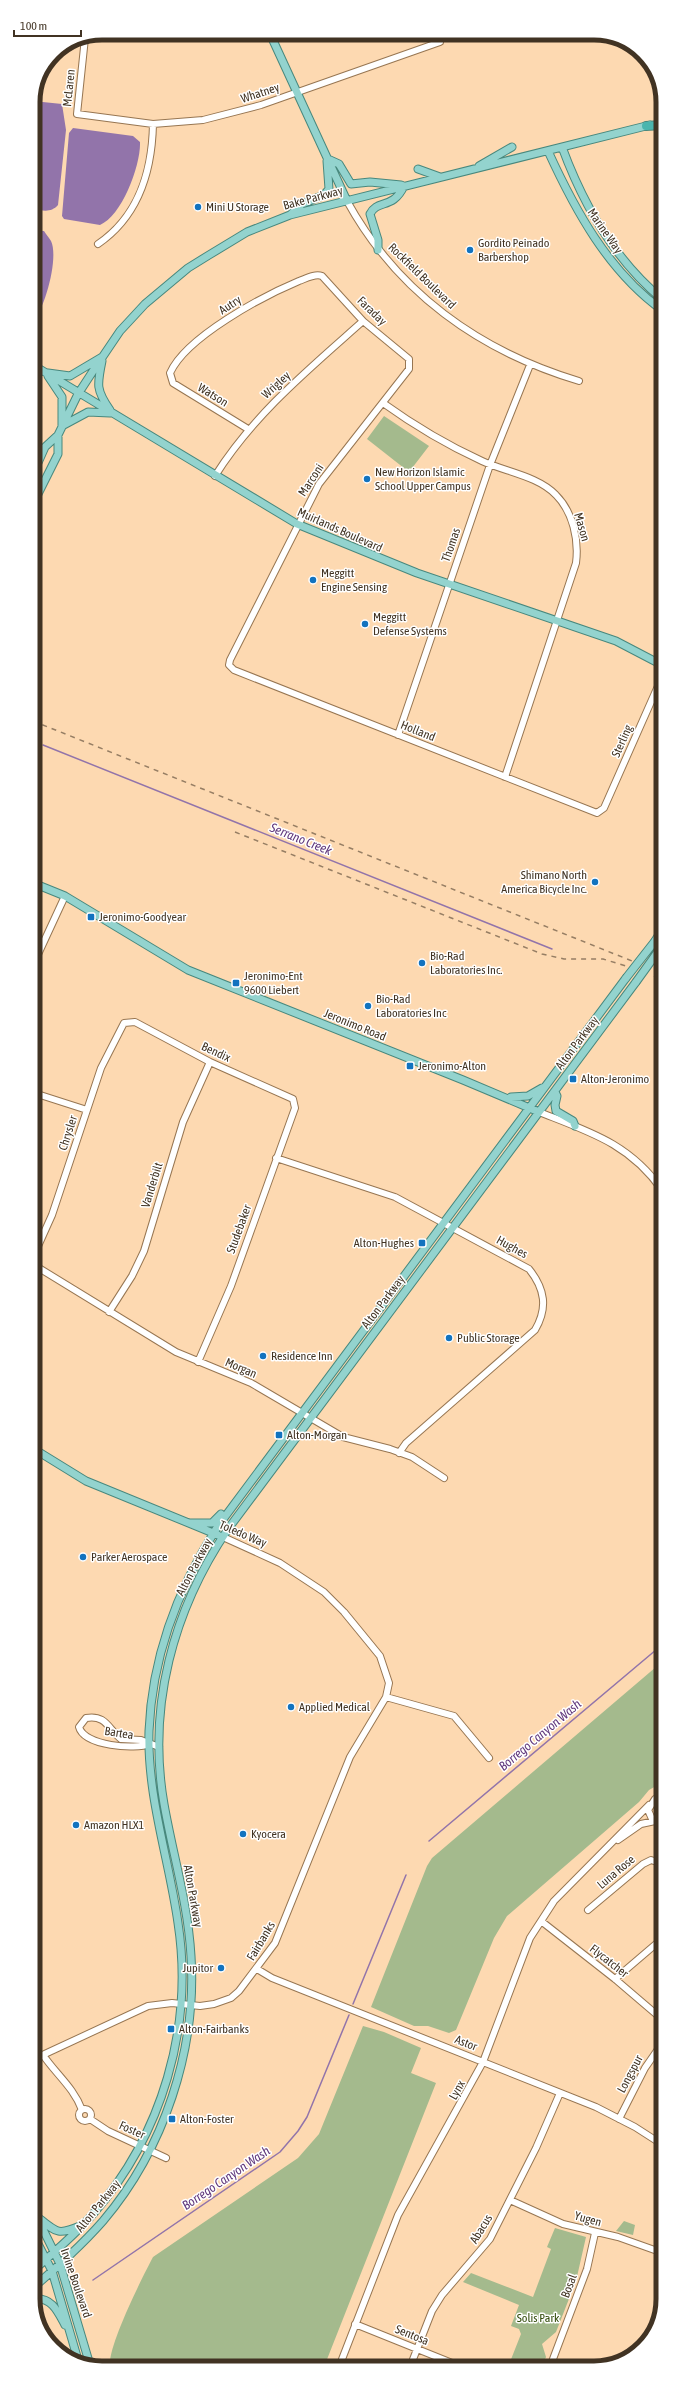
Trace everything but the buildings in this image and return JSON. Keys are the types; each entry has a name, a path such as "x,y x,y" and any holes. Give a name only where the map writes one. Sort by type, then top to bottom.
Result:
{"highway":[{"path":"646,126 656,125"}],"main road":[{"name":"Rockfield Boulevard","path":"273,40 347,201"},
{"name":"Bake Parkway","path":"40,458 45,447 58,435 78,394 120,331 145,304 188,268 247,232 289,216 656,124"},
{"path":"472,170 512,147"},
{"name":"Marine Way","path":"562,148 573,176 607,237 631,269 656,293"},
{"name":"Marine Way","path":"548,151 567,193 590,230 629,281 656,305"},
{"path":"289,216 302,204 324,195 329,189 328,159 339,164 351,184 382,183 404,186 399,196 392,202 376,207 370,214 378,240 378,250"},
{"path":"418,169 440,177"},
{"path":"46,373 70,376 103,357"},
{"path":"103,357 98,381 98,390 101,398 112,414"},
{"name":"Muirlands Boulevard","path":"40,369 78,394 297,524 375,557 616,642 656,662"},
{"path":"46,373 62,397 62,426 88,412 112,414"},
{"name":"Bake Parkway","path":"40,490 58,454 58,435"},
{"name":"Jeronimo Road","path":"40,885 65,896 188,970 507,1097 539,1112"},
{"name":"Alton Parkway","path":"40,2265 84,2224 113,2189 140,2146 166,2084 174,2054 181,2004 180,1935 153,1794 150,1744 150,1708 164,1641 183,1588 214,1533 241,1495 656,939"},
{"name":"Alton Parkway","path":"40,2282 60,2264 110,2212 129,2186 149,2150 162,2122 176,2083 186,2042 190,2005 190,1938 164,1804 159,1746 163,1687 175,1635 196,1580 223,1536 656,954"},
{"path":"507,1097 528,1096 546,1086"},
{"path":"555,1092 557,1096 555,1105 556,1112 573,1121 575,1126"},
{"name":"Toledo Way","path":"40,1453 86,1481 223,1536"},
{"path":"188,1523 197,1521 208,1524 216,1520 234,1499 241,1495"},
{"path":"40,2219 58,2232 66,2232 84,2224"},
{"name":"Irvine Boulevard","path":"40,2222 60,2264 88,2359"},
{"name":"Irvine Boulevard","path":"40,2247 52,2272 77,2355"},
{"path":"40,2300 46,2300 55,2307 73,2342"}],"street":[{"name":"Whatney","path":"79,115 153,124 203,120 254,107 440,42"},
{"name":"McLaren","path":"79,115 77,113 77,104 84,43"},
{"path":"98,244 117,229 141,193 151,162 153,124"},
{"name":"Rockfield Boulevard","path":"347,201 378,250 420,293 451,320 495,348 530,365 578,381"},
{"name":"Faraday","path":"319,274 363,321 411,362"},
{"name":"Autry","path":"170,377 171,370 186,354 230,316 276,291 319,274"},
{"name":"Wrigley","path":"215,476 248,429 267,408 363,321"},
{"name":"Marconi","path":"229,666 230,660 297,524 319,484 383,404 409,369 411,362"},
{"name":"Thomas","path":"398,735 490,465 530,365"},
{"name":"Watson","path":"170,377 173,383 248,429"},
{"name":"Mason","path":"383,404 416,427 451,447 490,465 546,486 559,499 568,514 578,550 573,574 505,777"},
{"name":"Holland","path":"229,666 234,670 592,813 600,812"},
{"name":"Sterling","path":"600,812 604,808 656,691"},
{"path":"40,950 65,896"},
{"name":"Bendix","path":"128,1021 135,1022 210,1062 289,1097 294,1101"},
{"name":"Chrysler","path":"40,1241 52,1215 86,1110 102,1067 122,1025 128,1021"},
{"name":"Vanderbilt","path":"109,1312 132,1276 144,1251 183,1122 210,1062"},
{"path":"40,1096 86,1110"},
{"name":"Studebaker","path":"198,1362 231,1286 295,1108 294,1101"},
{"name":"Jeronimo Road","path":"539,1112 612,1142 633,1156 656,1183"},
{"name":"Hughes","path":"276,1158 384,1192 445,1222 529,1269 540,1286 543,1297 542,1316 535,1330 526,1340 406,1443 399,1452"},
{"name":"Morgan","path":"40,1269 176,1352 251,1383 343,1437 412,1457 444,1478"},
{"name":"Toledo Way","path":"223,1536 280,1562 324,1592 344,1612 380,1656 389,1683 386,1697"},
{"path":"386,1697 454,1716 489,1758"},
{"name":"Fairbanks","path":"40,2056 148,2006 214,2004 231,1998 239,1991 273,1947 283,1927 350,1757 386,1697"},
{"name":"Bartea","path":"150,1744 142,1747 106,1744 86,1736 80,1727 86,1718 97,1718 110,1725 121,1739 140,1740 159,1746"},
{"name":"Lynx","path":"340,2361 398,2215 483,2062 514,1974 530,1938 554,1901 578,1874 616,1841 656,1799"},
{"path":"649,1805 650,1816 656,1820"},
{"name":"Lynx","path":"616,1841 641,1824 656,1823"},
{"name":"Luna Rose","path":"588,1910 643,1864 651,1860 656,1862"},
{"name":"Flycatcher","path":"541,1921 615,1979 656,2014"},
{"path":"615,1979 656,1944"},
{"name":"Astor","path":"257,1969 272,1978 560,2093 619,2119 656,2141"},
{"name":"Longspur","path":"619,2119 645,2068 656,2052"},
{"path":"43,2055 51,2067 77,2096 82,2110 79,2116 81,2120 85,2122 90,2120 91,2113 87,2109 82,2110"},
{"name":"Abacus","path":"412,2361 432,2311 442,2295 480,2252 510,2200 560,2093"},
{"name":"Foster","path":"90,2120 108,2131 166,2158"},
{"name":"Yugen","path":"510,2200 564,2224 594,2233 618,2237 656,2251"},
{"name":"Bosal","path":"552,2361 586,2269 594,2233"},
{"name":"Sentosa","path":"355,2324 448,2361"}],"green space":[{"path":"384,416 429,446 409,472 367,439"},
{"path":"656,1667 656,1786 649,1790 639,1802 507,1916 494,1938 456,2030 449,2033 428,2026 414,2026 371,2007 427,1866 432,1858"},
{"path":"363,2026 384,2032 421,2048 411,2073 436,2083 326,2361 110,2361 126,2312 153,2257 298,2158 319,2134"},
{"path":"624,2221 635,2225 633,2235 616,2231"},
{"name":"Solis Park","path":"555,2228 586,2237 576,2281 556,2332 542,2344 546,2357 544,2361 510,2361 521,2334 519,2329 511,2326 519,2305 463,2282 471,2273 533,2297 551,2249 547,2247"}],"shaded area":[{"path":"40,102 62,104 66,130 58,205 49,210 40,209"},
{"path":"73,128 133,136 140,142 134,176 129,189 116,211 108,220 100,225 64,219 62,216 69,133"},
{"path":"40,231 44,231 51,241 53,249 50,282 40,310"}],"waterway":[{"name":"Serrano Creek","path":"43,745 552,949"},
{"name":"Borrego Canyon Wash","path":"429,1841 656,1650"},
{"name":"Borrego Canyon Wash","path":"353,2004 406,1875"},
{"name":"Borrego Canyon Wash","path":"93,2280 280,2152 298,2131 307,2117 349,2015"}],"railway":[{"path":"40,724 656,971"},
{"path":"235,832 542,954 564,959 603,959 636,969"}],"place":[{"name":"Mini U Storage","path":"198,207"},
{"name":"Gordito Peinado Barbershop","path":"470,250"},
{"name":"New Horizon Islamic School Upper Campus","path":"367,479"},
{"name":"Meggitt Engine Sensing","path":"313,580"},
{"name":"Meggitt Defense Systems","path":"365,624"},
{"name":"Shimano North America Bicycle Inc.","path":"595,882"},
{"name":"Jeronimo-Goodyear","path":"91,917"},
{"name":"Bio-Rad Laboratories Inc.","path":"422,963"},
{"name":"Jeronimo-Ent 9600 Liebert","path":"236,983"},
{"name":"Bio-Rad Laboratories Inc","path":"368,1006"},
{"name":"Jeronimo-Alton","path":"410,1066"},
{"name":"Alton-Jeronimo","path":"573,1079"},
{"name":"Alton-Hughes","path":"422,1243"},
{"name":"Public Storage","path":"449,1338"},
{"name":"Residence Inn","path":"263,1356"},
{"name":"Alton-Morgan","path":"279,1435"},
{"name":"Parker Aerospace","path":"83,1557"},
{"name":"Applied Medical","path":"291,1707"},
{"name":"Amazon HLX1","path":"76,1825"},
{"name":"Kyocera","path":"243,1834"},
{"name":"Jupitor","path":"221,1968"},
{"name":"Alton-Fairbanks","path":"171,2029"},
{"name":"Alton-Foster","path":"172,2119"}]}
